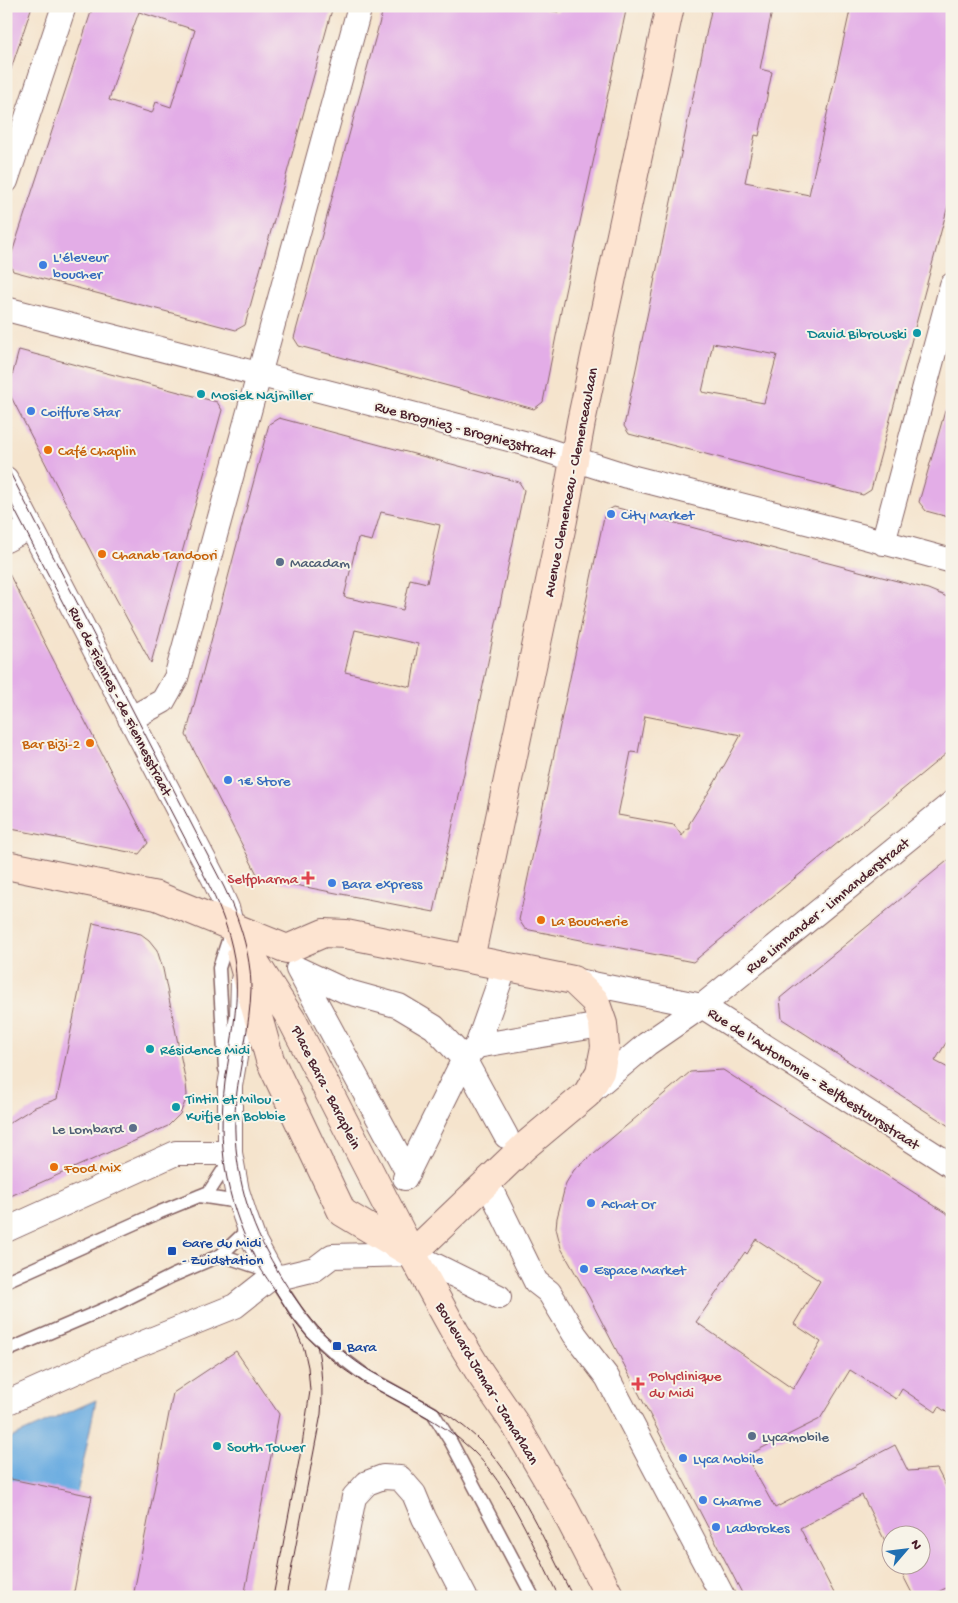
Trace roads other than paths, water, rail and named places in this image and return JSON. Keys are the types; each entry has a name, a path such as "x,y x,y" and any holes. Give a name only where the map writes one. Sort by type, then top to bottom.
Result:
{"street":[{"path":"6,181 64,6"},
{"path":"130,719 163,701 176,678 360,6"},
{"name":"Avenue Clemenceau - Clemenceaulaan","path":"470,959 563,520 581,422 670,6"},
{"path":"883,543 952,285"},
{"name":"Rue Brogniez - Brogniezstraat","path":"6,309 529,444 626,476 952,561"},
{"name":"Rue de Fiennes - de Fiennesstraat","path":"6,479 214,879 227,908 232,926"},
{"path":"6,540 32,527"},
{"name":"Rue Limnander - Limnanderstraat","path":"702,1006 952,803"},
{"path":"6,865 158,896 287,949 324,933 346,934 702,1006"},
{"path":"232,926 243,984 242,1016 230,1086 230,1153 237,1192 245,1216 254,1241 273,1276"},
{"path":"232,926 270,1060 342,1212 412,1254 499,1297"},
{"name":"Place Bara - Baraplein","path":"232,926 294,1022 412,1254"},
{"path":"501,978 470,1052 406,1175 312,1007 298,970 345,991 399,1006 470,1052 506,1136"},
{"path":"573,980 595,1001 603,1024 605,1047 600,1072 587,1094"},
{"path":"312,1007 345,991"},
{"path":"6,1403 111,1356 235,1306 273,1276 282,1277 315,1269 332,1256 412,1254 525,1146 647,1044 702,1006"},
{"name":"Rue de l'Autonomie - Zelfbestuursstraat","path":"702,1006 952,1166"},
{"path":"470,1052 595,1026"},
{"path":"6,1230 176,1153 230,1153"},
{"path":"488,1182 536,1282 549,1292 575,1335 607,1377 723,1597"},
{"name":"Boulevard Jamar - Jamarlaan","path":"412,1254 455,1332 515,1424 563,1506 610,1597"},
{"path":"334,1597 354,1497 367,1483 383,1477 400,1478 414,1494 424,1518 465,1597"}],"lane":[{"path":"6,1281 209,1192 224,1169 230,1153"},
{"path":"6,1352 222,1255 244,1234 245,1216 232,1201 198,1196"},
{"path":"222,1255 260,1268 273,1276 313,1333 333,1351 366,1376 433,1413 451,1442 533,1597"}],"water":[{"path":"96,1400 67,1543 6,1531 6,1440"}],"tram line":[{"path":"6,465 235,911 249,962 251,989 249,1017 236,1099 235,1138 240,1177 245,1197 258,1234 267,1252 287,1287 311,1319 339,1348 372,1372 452,1418 476,1437 491,1453 505,1471 530,1512 573,1597"},
{"path":"6,493 205,877 226,926 236,973 236,1004 225,1082 222,1127 223,1149 230,1191 236,1212 243,1233 255,1258 291,1317 325,1354 355,1377 446,1429 471,1449 485,1464 509,1499 559,1597"},
{"path":"273,1597 302,1445 310,1391 304,1349 294,1326"},
{"path":"286,1597 321,1414 322,1379 317,1345"}],"place":[{"name":"L'éleveur boucher","path":"43,265"},
{"name":"David Bibrowski","path":"917,333"},
{"name":"Mosiek Najmiller","path":"201,394"},
{"name":"Coiffure Star","path":"31,411"},
{"name":"Café Chaplin","path":"48,450"},
{"name":"City Market","path":"611,514"},
{"name":"Chanab Tandoori","path":"102,554"},
{"name":"Macadam","path":"280,562"},
{"name":"Bar Bizi-2","path":"90,743"},
{"name":"1€ Store","path":"228,780"},
{"name":"Selfpharma","path":"308,878"},
{"name":"Bara express","path":"332,883"},
{"name":"La Boucherie","path":"541,920"},
{"name":"Résidence Midi","path":"150,1049"},
{"name":"Tintin et Milou - Kuifje en Bobbie","path":"176,1107"},
{"name":"Le Lombard","path":"133,1128"},
{"name":"Food Mix","path":"54,1167"},
{"name":"Achat Or","path":"591,1203"},
{"name":"Gare du Midi - Zuidstation","path":"172,1251"},
{"name":"Espace Market","path":"584,1269"},
{"name":"Bara","path":"337,1346"},
{"name":"Polyclinique du Midi","path":"638,1384"},
{"name":"Lycamobile","path":"752,1436"},
{"name":"South Tower","path":"217,1446"},
{"name":"Lyca Mobile","path":"683,1458"},
{"name":"Charme","path":"703,1500"},
{"name":"Ladbrokes","path":"716,1527"}]}
